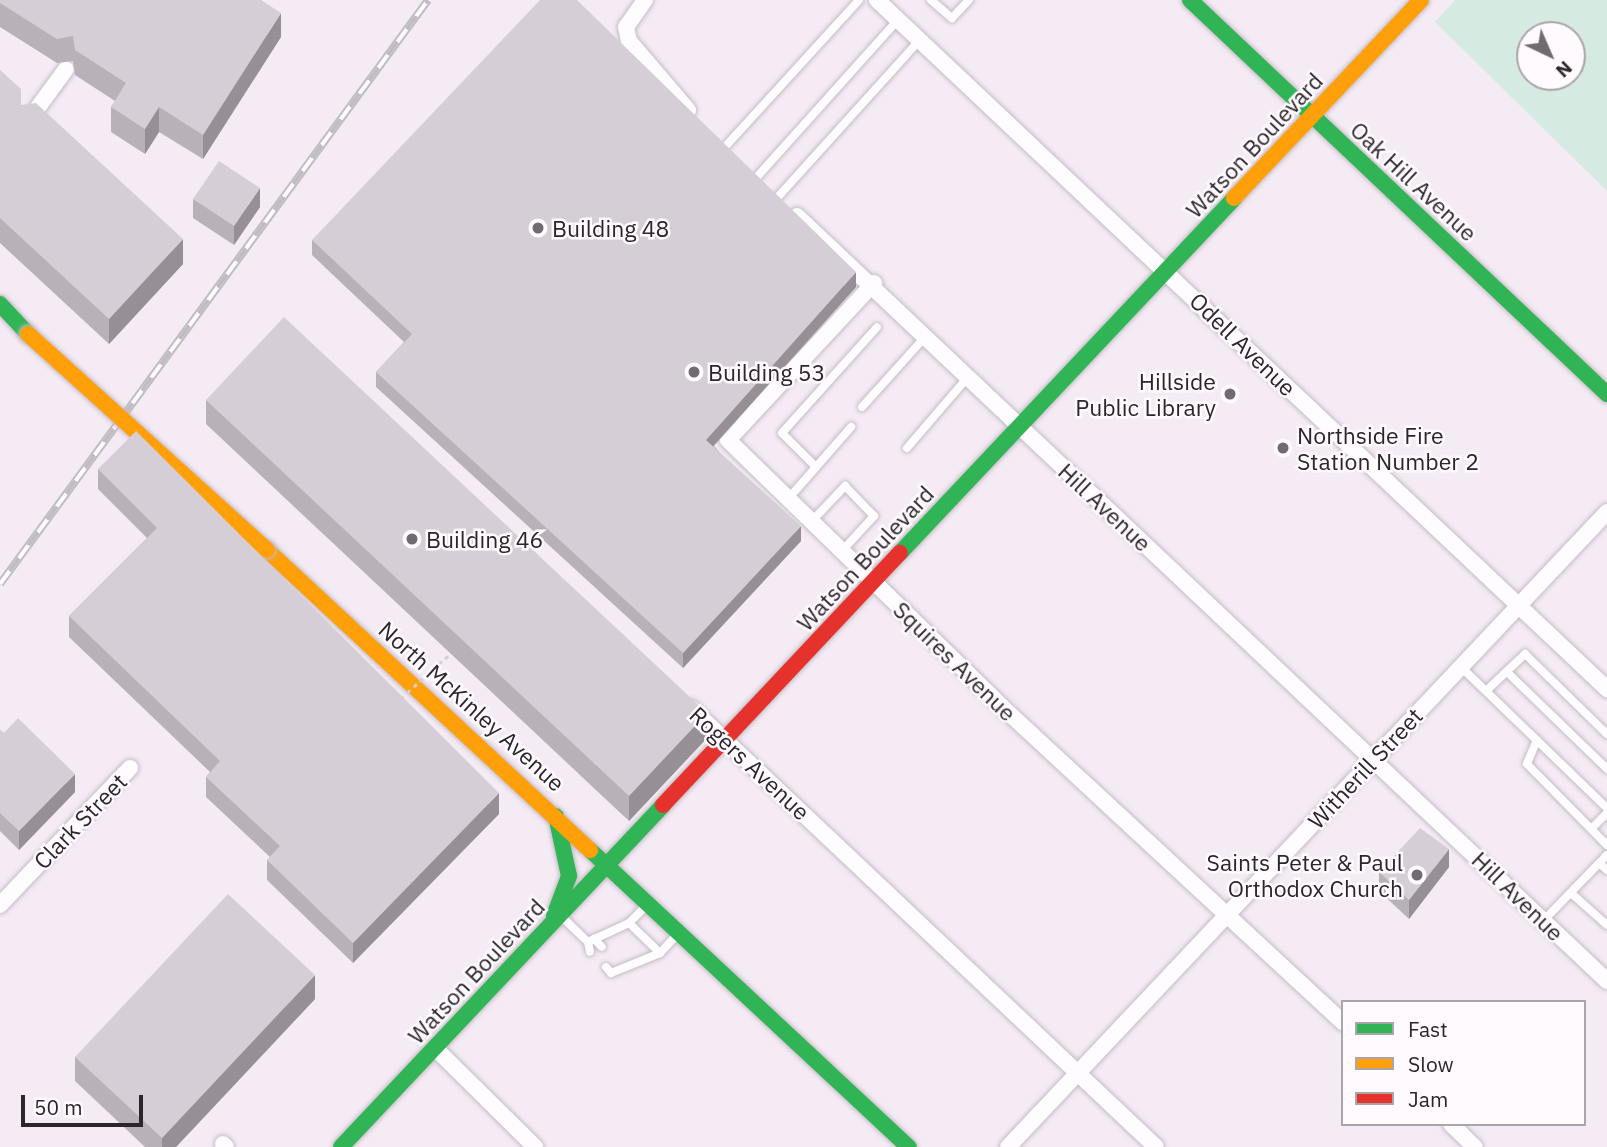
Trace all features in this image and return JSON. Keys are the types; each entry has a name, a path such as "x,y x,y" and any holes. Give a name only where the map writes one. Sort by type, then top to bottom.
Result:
{"street":[{"name":"Hill Avenue","path":"645,0 626,27 637,53 707,131 777,198 874,283 1020,427 1607,981"},
{"name":"Odell Avenue","path":"877,0 1607,689"},
{"name":"Oak Hill Avenue","path":"1190,0 1607,394"},
{"name":"Watson Boulevard","path":"341,1147 1421,0"},
{"path":"28,121 66,69"},
{"name":"Squires Avenue","path":"874,283 729,440 873,583 1341,1020"},
{"name":"North McKinley Avenue","path":"0,304 28,334 552,808 909,1147"},
{"name":"Witherill Street","path":"1008,1147 1607,512"},
{"name":"Rogers Avenue","path":"676,693 1156,1147"},
{"name":"Clark Street","path":"0,905 130,768"},
{"path":"552,808 569,876 555,920"},
{"path":"435,1048 535,1147"},
{"path":"1453,1126 1475,1147"}],"lane":[{"path":"724,148 859,0"},
{"path":"931,0 952,19 969,0"},
{"path":"756,178 898,20"},
{"path":"777,198 920,40"},
{"path":"816,467 782,433 877,327"},
{"path":"862,407 928,335"},
{"path":"907,448 969,376"},
{"path":"788,499 851,427"},
{"path":"811,522 845,486 874,516 842,552"},
{"path":"1486,691 1525,654 1607,734"},
{"path":"1461,667 1607,808"},
{"path":"1507,672 1607,768"},
{"path":"1537,740 1527,764 1607,845"},
{"path":"1592,828 1607,813"},
{"path":"1544,920 1607,855"},
{"path":"1599,863 1607,870"},
{"path":"1570,893 1607,925"},
{"path":"591,940 629,923 649,902"},
{"path":"555,920 602,947"},
{"path":"629,923 660,953"},
{"path":"613,930 621,939"},
{"path":"606,967 611,973 620,965 660,953 680,932"},
{"path":"590,952 591,940"}],"path":[{"path":"394,704 451,653"}],"green space":[{"path":"1455,0 1607,0 1607,191 1435,22"}],"building":[{"path":"0,0 261,0 281,13 203,135 159,107 145,129 111,107 126,83 75,50 73,36 57,39 0,3"},
{"path":"540,0 577,0 856,272 706,440 801,526 683,653 376,372 412,334 312,240"},
{"path":"0,70 21,89 21,105 36,103 183,239 109,319 0,218"},
{"path":"219,161 260,188 234,226 193,199"},
{"name":"Building 46","path":"284,317 707,713 629,796 206,400"},
{"path":"136,431 499,793 353,943 267,860 280,846 206,777 220,761 69,616 157,528 98,469"},
{"path":"18,718 75,774 19,831 0,813 0,730 4,733"},
{"path":"1420,828 1449,849 1409,900 1379,872"},
{"path":"228,894 315,975 162,1138 75,1057"}],"railway":[{"path":"0,584 428,0"}],"traffic: fast":[{"path":"1190,0 1607,394"},
{"path":"900,553 1234,198"},
{"path":"0,304 28,334"},
{"path":"341,1147 663,805"},
{"path":"554,916 569,876 556,816"},
{"path":"590,850 909,1147"}],"traffic: slow":[{"path":"1234,198 1421,0"},
{"path":"28,334 267,550"},
{"path":"267,550 590,850"}],"traffic: jam":[{"path":"663,805 900,553"}],"place":[{"name":"Building 48","path":"538,228"},
{"name":"Building 53","path":"694,372"},
{"name":"Hillside Public Library","path":"1230,394"},
{"name":"Northside Fire Station Number 2","path":"1283,448"},
{"name":"Building 46","path":"412,539"},
{"name":"Saints Peter & Paul Orthodox Church","path":"1417,875"}]}
